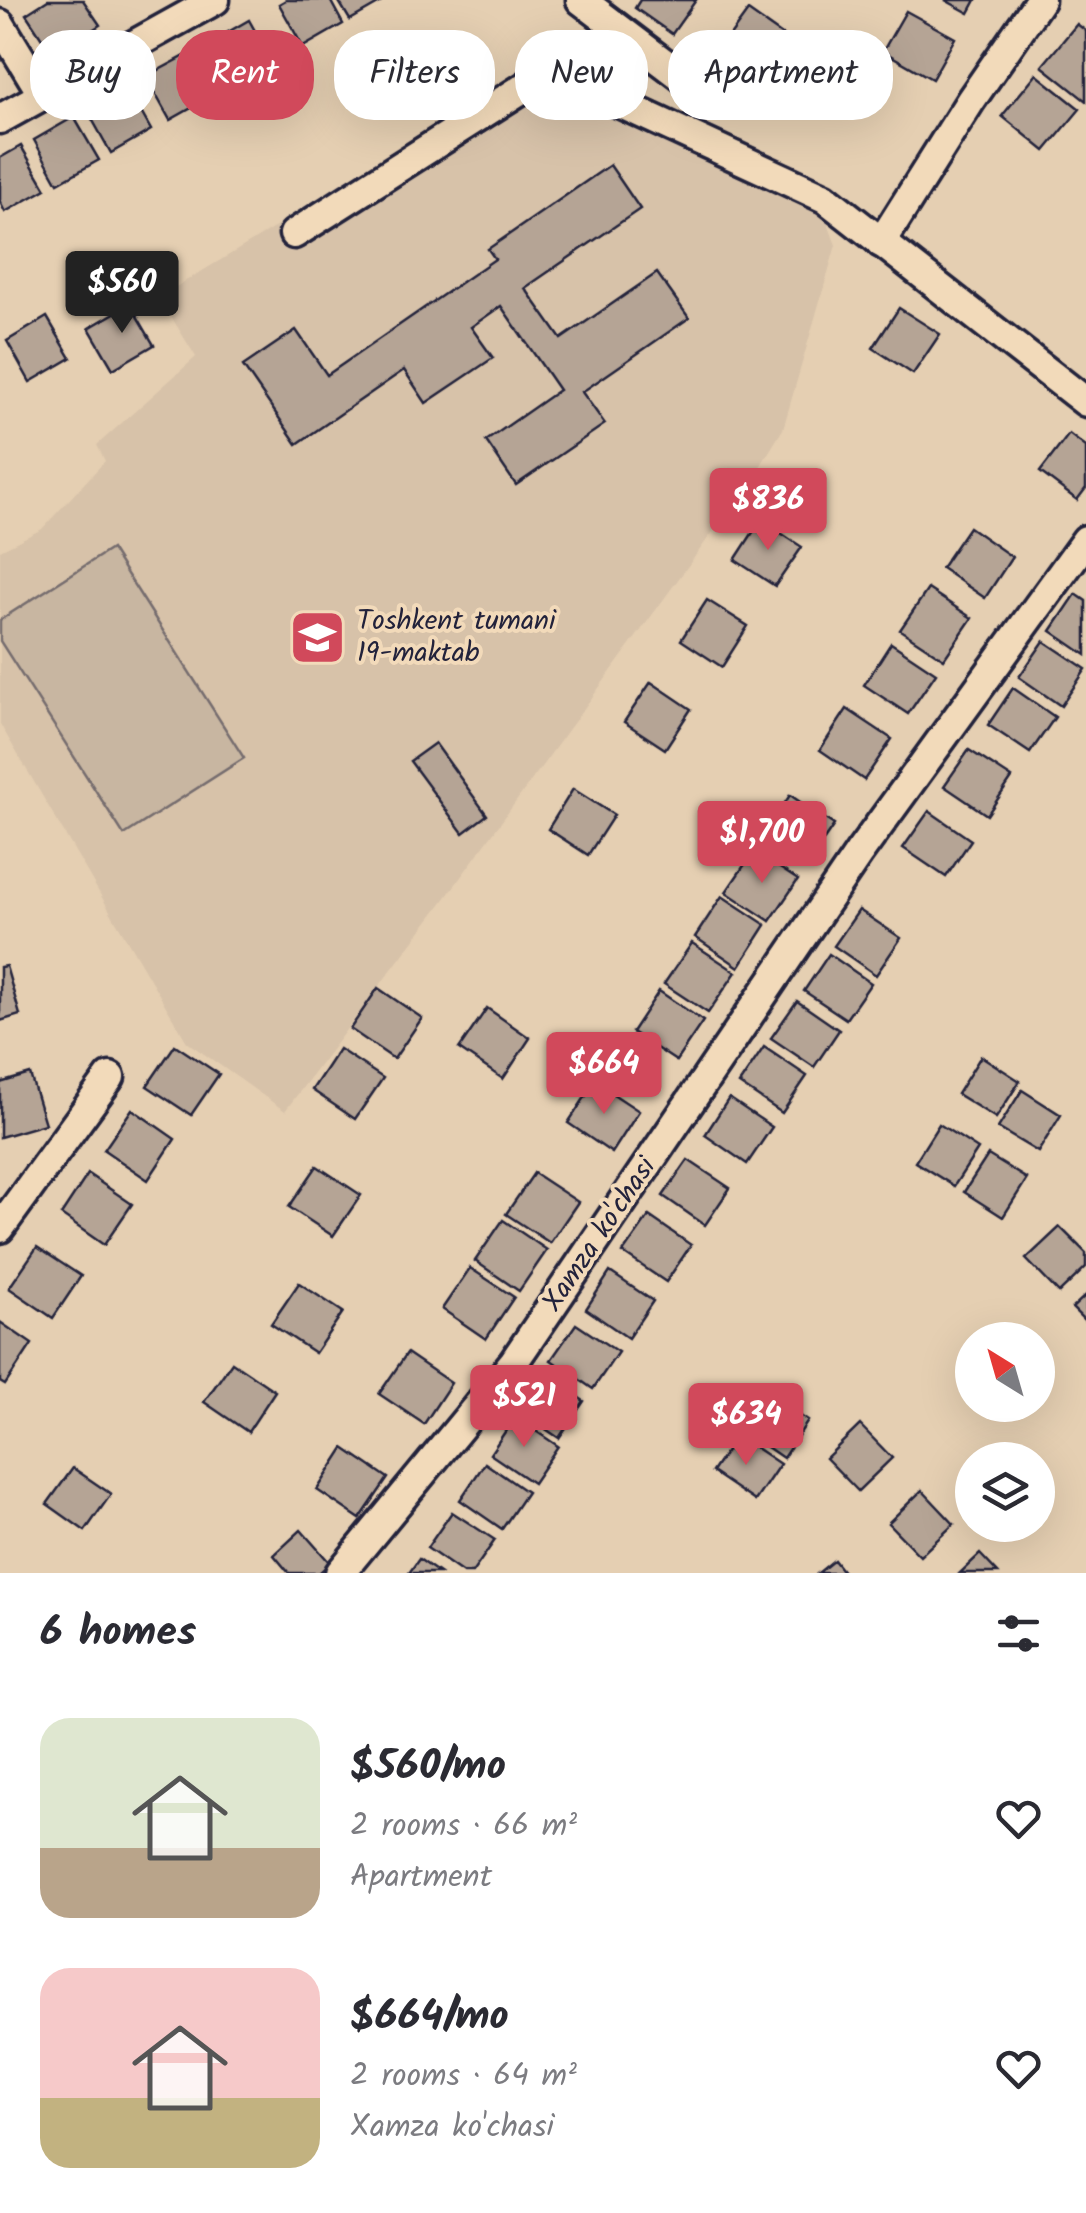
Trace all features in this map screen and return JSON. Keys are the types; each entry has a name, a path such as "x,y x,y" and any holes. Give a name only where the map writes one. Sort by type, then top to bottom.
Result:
{"street":[{"path":"156,33 215,0"},
{"path":"581,0 668,66"},
{"path":"880,243 1040,0"},
{"path":"0,24 30,74"},
{"path":"294,234 550,71 825,198 1086,402"},
{"path":"0,119 30,102"},
{"name":"Xamza ko'chasi","path":"340,1573 514,1363 859,853 1086,540"},
{"path":"1,1224 110,1077"}],"shaded area":[{"name":"Toshkent tumani 19-maktab","path":"515,83 515,120 615,120 813,205 827,221 836,245 783,429 758,470 285,1111 187,1042 0,724 0,550 42,529 105,461 97,445 196,357 159,297 454,120 495,120 495,95"},
{"path":"111,549 244,758 124,835 0,641 0,620"}],"building":[{"path":"48,0 83,0 100,25 92,30 37,30 26,14"},
{"path":"286,0 330,0 343,24 314,41 314,30 294,30 279,4"},
{"path":"338,0 385,0 350,20"},
{"path":"640,0 696,0 675,30 668,31 635,8"},
{"path":"945,0 976,0 969,13"},
{"path":"748,11 775,30 734,30"},
{"path":"906,11 955,38 932,79 893,57 893,34"},
{"path":"249,20 255,30 232,30"},
{"path":"1077,24 1086,31 1086,101 1042,66"},
{"path":"176,61 176,117 170,120 156,95 156,72"},
{"path":"1036,74 1080,109 1045,151 1002,116"},
{"path":"69,120 76,120 99,160 58,183 34,140"},
{"path":"93,120 145,120 151,130 111,153"},
{"path":"21,146 46,189 5,212 0,202 0,158"},
{"path":"610,165 640,209 525,288 561,339 657,273 689,318 582,392 605,424 516,485 486,441 559,390 501,306 471,327 493,358 426,403 404,370 297,444 243,366 296,330 327,375 495,259 488,249"},
{"path":"130,304 154,345 113,369 89,328"},
{"path":"899,308 940,334 913,374 873,348"},
{"path":"47,317 71,358 30,382 7,341"},
{"path":"1069,434 1086,447 1086,488 1077,500 1040,472"},
{"path":"761,520 802,547 775,586 735,560"},
{"path":"969,527 1012,557 985,598 941,568"},
{"path":"928,589 972,618 944,659 900,630"},
{"path":"1076,594 1086,601 1086,655 1051,631"},
{"path":"707,600 748,626 722,667 681,640"},
{"path":"1044,641 1086,669 1061,706 1019,677"},
{"path":"891,643 936,673 908,714 864,685"},
{"path":"651,682 691,709 665,749 624,722"},
{"path":"1013,688 1055,717 1030,753 988,725"},
{"path":"847,709 892,739 864,780 820,750"},
{"path":"435,743 487,815 463,833 410,761"},
{"path":"969,750 1012,778 987,815 944,786"},
{"path":"573,789 614,815 588,855 548,829"},
{"path":"790,795 834,825 806,866 763,837"},
{"path":"929,811 971,840 946,877 903,848"},
{"path":"754,851 798,880 770,921 726,892"},
{"path":"722,896 766,925 739,967 695,937"},
{"path":"859,910 901,938 876,975 834,946"},
{"path":"692,943 736,972 708,1013 664,984"},
{"path":"829,954 871,983 846,1019 804,991"},
{"path":"6,966 20,1015 0,1021 0,967"},
{"path":"378,988 422,1018 394,1059 350,1029"},
{"path":"659,991 703,1021 676,1061 632,1032"},
{"path":"797,1001 839,1030 814,1067 771,1038"},
{"path":"487,1008 530,1038 503,1079 459,1049"},
{"path":"175,1045 219,1074 191,1115 147,1086"},
{"path":"764,1047 807,1076 782,1113 739,1084"},
{"path":"339,1049 383,1078 355,1119 312,1090"},
{"path":"981,1056 1020,1081 996,1118 957,1094"},
{"path":"30,1074 45,1124 0,1137 0,1083"},
{"path":"595,1082 639,1111 612,1153 568,1123"},
{"path":"1022,1090 1061,1115 1038,1152 998,1128"},
{"path":"729,1098 772,1127 747,1164 705,1135"},
{"path":"132,1109 175,1139 148,1180 104,1150"},
{"path":"939,1124 978,1149 954,1186 915,1162"},
{"path":"988,1155 1027,1179 1003,1217 964,1192"},
{"path":"688,1160 730,1188 705,1225 663,1196"},
{"path":"317,1166 361,1195 333,1236 289,1207"},
{"path":"534,1173 578,1202 550,1243 506,1214"},
{"path":"88,1174 132,1204 104,1245 61,1215"},
{"path":"649,1216 691,1245 666,1282 623,1253"},
{"path":"503,1220 547,1250 519,1291 475,1261"},
{"path":"1060,1227 1086,1253 1086,1267 1059,1293 1026,1259"},
{"path":"37,1247 81,1276 53,1318 9,1288"},
{"path":"470,1268 514,1297 486,1339 442,1309"},
{"path":"610,1272 653,1301 628,1338 586,1309"},
{"path":"299,1283 343,1312 315,1353 271,1324"},
{"path":"1086,1295 1086,1322 1072,1308"},
{"path":"0,1322 32,1344 5,1385 0,1382"},
{"path":"576,1324 618,1352 593,1389 551,1360"},
{"path":"407,1353 451,1383 424,1424 379,1394"},
{"path":"232,1362 275,1391 248,1432 204,1402"},
{"path":"541,1373 584,1401 559,1438 516,1409"},
{"path":"766,1393 808,1421 783,1458 741,1429"},
{"path":"515,1417 558,1446 533,1483 490,1454"},
{"path":"860,1425 892,1458 858,1491 826,1458"},
{"path":"737,1435 780,1464 755,1501 712,1472"},
{"path":"344,1448 388,1478 360,1519 317,1490"},
{"path":"485,1463 527,1492 502,1529 460,1500"},
{"path":"73,1468 111,1494 85,1531 47,1504"},
{"path":"922,1490 954,1524 920,1556 888,1523"},
{"path":"452,1512 495,1540 472,1573 463,1573 427,1548"},
{"path":"301,1530 330,1563 319,1573 289,1573 274,1555"},
{"path":"980,1554 998,1573 960,1573"},
{"path":"419,1559 439,1573 409,1573"},
{"path":"834,1560 844,1573 818,1573"}],"place":[{"name":"Toshkent tumani 19-maktab","path":"318,637"}]}
